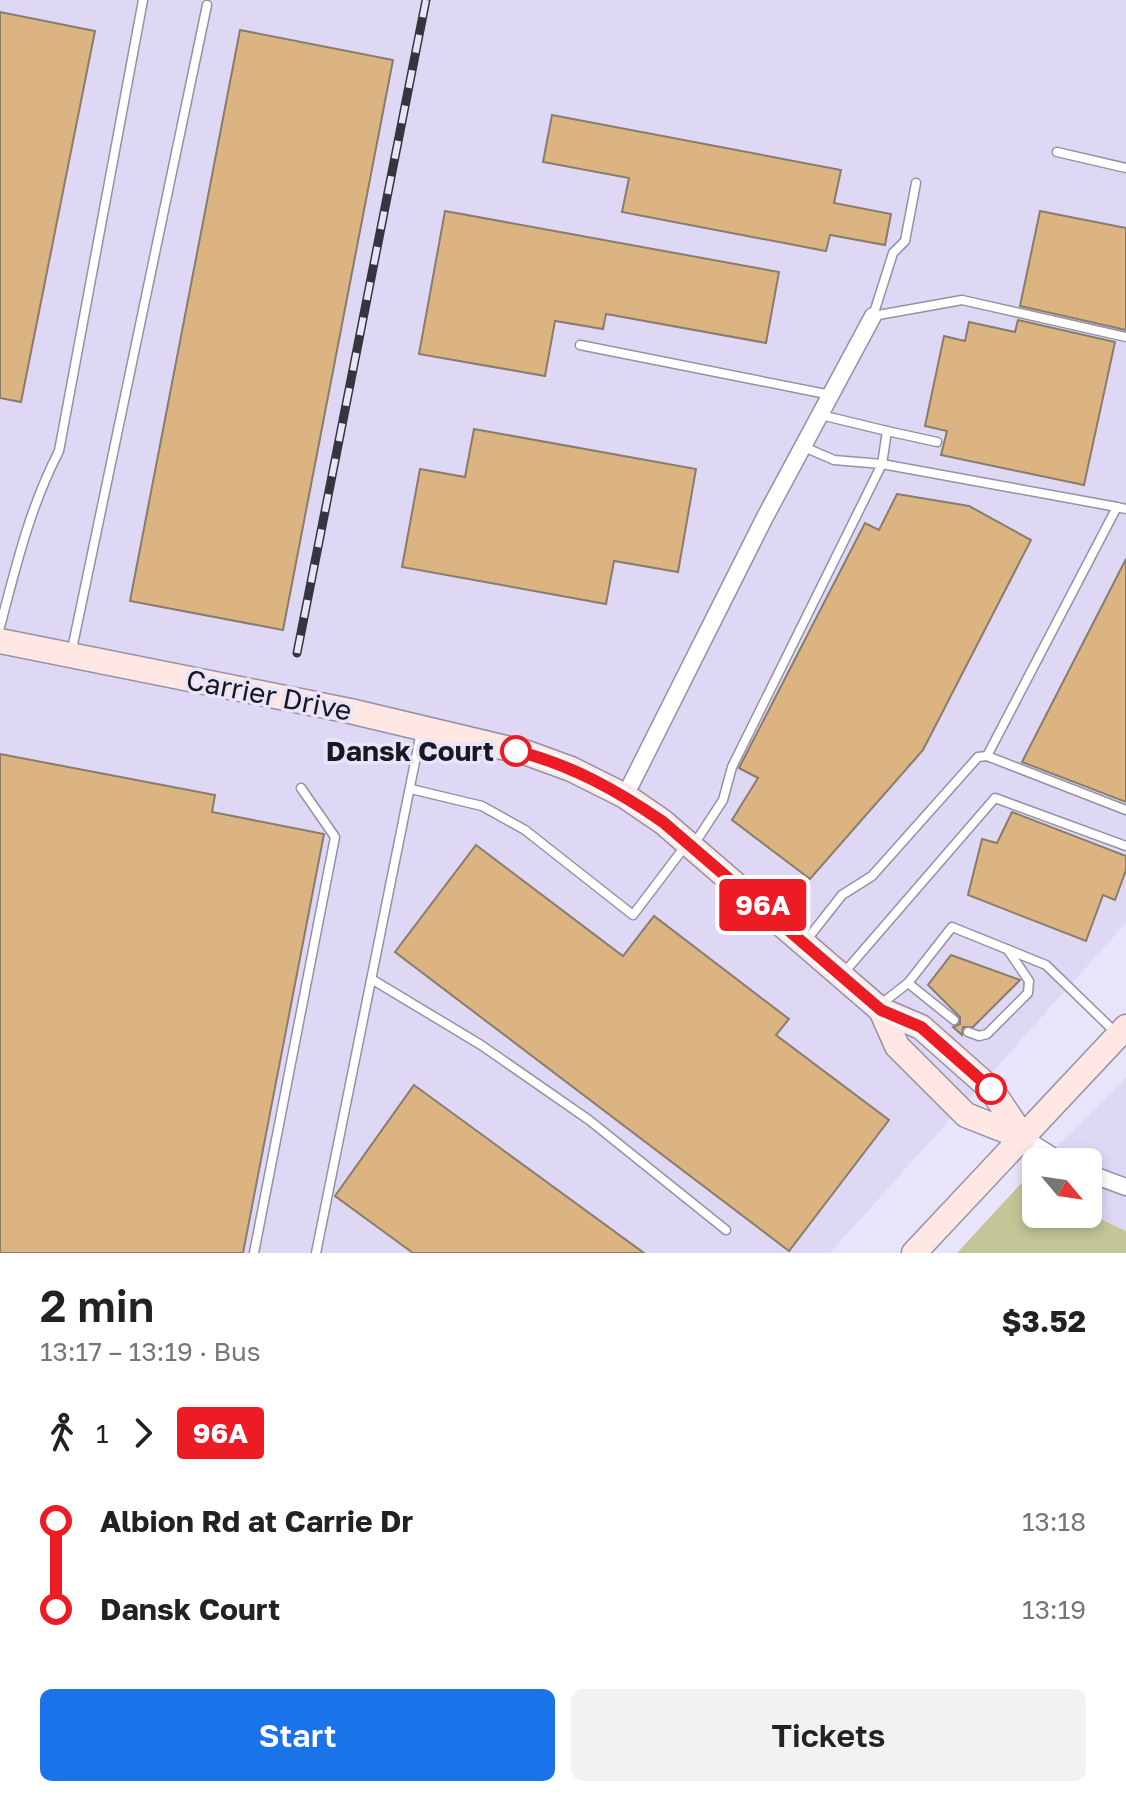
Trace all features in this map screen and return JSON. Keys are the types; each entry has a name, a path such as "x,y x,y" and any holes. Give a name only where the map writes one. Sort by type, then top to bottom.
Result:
{"street":[{"path":"625,796 873,316"},
{"name":"Carrier Drive","path":"0,641 422,728 527,753 571,769 625,796 690,844 879,1008 921,1027 991,1089 1024,1138"},
{"name":"Carrier Drive","path":"879,1008 897,1046 966,1115 1024,1138 1040,1148"},
{"path":"914,1253 1122,1031"},
{"path":"1102,1178 1126,1187"}],"lane":[{"path":"0,627 25,530 39,490 59,451 143,0"},
{"path":"70,655 207,5"},
{"path":"1057,152 1126,168"},
{"path":"916,183 905,241 893,253 873,316 962,300 1126,337"},
{"path":"580,345 831,395"},
{"path":"821,415 937,442"},
{"path":"411,789 482,806 525,830 633,915 723,800 732,767 882,464 887,431"},
{"path":"804,447 834,460 882,464 1122,508 987,756"},
{"path":"316,1253 422,728"},
{"path":"805,943 842,895 872,876 978,757 987,756 1126,810"},
{"path":"254,1253 335,837 301,788"},
{"path":"841,975 995,798 1126,846"},
{"path":"879,1008 908,983 952,927 1046,965 1122,1031"},
{"path":"968,1032 979,1036 987,1034 1028,993 1029,981 1007,949"},
{"path":"373,980 481,1045 589,1120 726,1230"},
{"path":"908,983 954,1020"}],"shaded area":[{"path":"0,0 1126,0 1126,923 830,1253 0,1253"},
{"path":"1126,1077 1126,1231 1102,1220 1102,1148 1056,1148"}],"green space":[{"path":"1022,1182 1022,1228 1102,1228 1102,1220 1126,1231 1126,1253 957,1253"}],"building":[{"path":"0,12 95,31 21,402 0,398"},
{"path":"240,30 393,60 283,630 130,601"},
{"path":"552,115 841,170 834,203 891,214 885,245 830,235 826,251 622,212 629,178 543,162"},
{"path":"445,211 779,272 766,343 606,314 603,329 555,321 545,376 419,354"},
{"path":"1040,211 1126,228 1126,330 1020,306"},
{"path":"1018,320 1115,342 1084,485 941,455 947,431 925,426 944,336 965,341 969,322 1015,332"},
{"path":"474,429 696,469 678,572 614,561 606,604 402,567 420,469 465,477"},
{"path":"897,494 969,506 1031,540 923,750 810,879 732,820 758,778 739,768 865,523 879,530"},
{"path":"1126,559 1126,802 1022,762"},
{"path":"0,754 215,795 212,812 324,834 243,1253 0,1253"},
{"path":"1012,812 1126,856 1126,870 1115,900 1103,895 1086,941 968,895 982,839 997,843"},
{"path":"476,845 623,956 654,916 789,1019 776,1035 889,1120 789,1251 395,952"},
{"path":"951,955 1020,980 973,1027 963,1027 962,1035 953,1027 960,1024 960,1017 928,985"},
{"path":"414,1085 644,1253 413,1253 335,1196"}],"railway":[{"path":"297,653 426,0"}],"bus line":[{"name":"96A","path":"516,751 571,769 625,796 663,822 744,888 881,1010 921,1027 991,1089"}],"place":[{"name":"Dansk Court","path":"516,751"}]}
